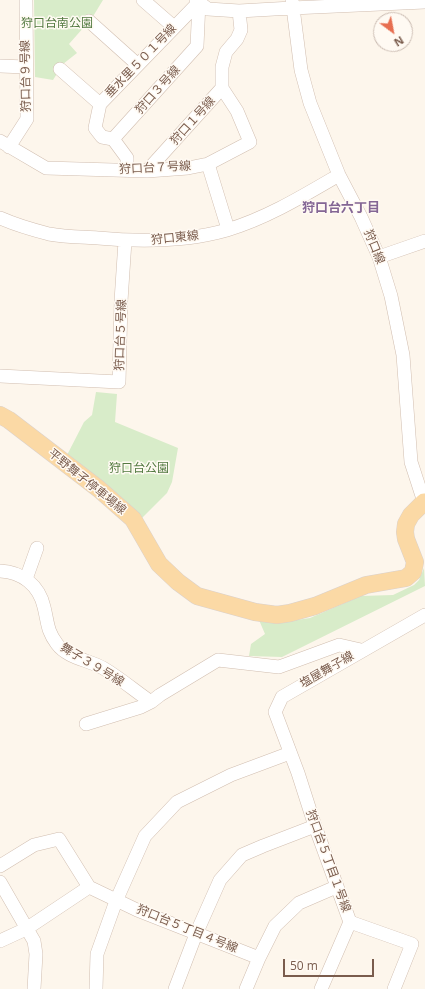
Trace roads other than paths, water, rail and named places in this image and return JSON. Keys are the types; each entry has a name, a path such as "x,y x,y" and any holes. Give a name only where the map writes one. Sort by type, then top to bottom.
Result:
{"main road":[{"name":"平野舞子停車場線","path":"0,416 9,420 100,489 133,519 159,564 178,582 198,596 255,612 277,615 290,613 315,606 366,585 406,578 413,572 415,562 406,539 406,524 410,515 424,503"}],"street":[{"name":"狩口台９号線","path":"5,144 27,119 26,0"},
{"path":"143,0 174,27"},
{"path":"197,1 208,9 239,11 292,4 425,2"},
{"name":"垂水里５０１号線","path":"113,139 102,137 95,128 100,104 197,1"},
{"name":"狩口３号線","path":"113,139 197,46 197,1"},
{"name":"狩口線","path":"292,4 301,70 310,103 339,175 361,217 379,257 391,296 403,355 411,462 424,503"},
{"path":"222,88 222,67 226,52 237,39 241,30 239,11"},
{"path":"89,22 138,65"},
{"path":"0,66 26,67"},
{"path":"60,69 100,104"},
{"name":"狩口台７号線","path":"5,144 46,168 147,171 188,168 208,164 250,142 237,112 222,88"},
{"name":"狩口１号線","path":"147,171 222,88"},
{"path":"113,139 127,158 127,171"},
{"path":"208,164 228,229"},
{"name":"狩口東線","path":"0,218 50,234 125,241 155,241 198,236 228,229 264,216 339,175"},
{"name":"狩口台５号線","path":"0,376 120,382 121,301 125,241"},
{"path":"379,257 425,241"},
{"path":"26,580 37,548"},
{"name":"舞子３９号線","path":"0,571 17,574 36,589 44,605 50,634 58,646 73,656 93,663 104,669 151,702"},
{"name":"塩屋舞子線","path":"290,753 275,712 282,697 425,615"},
{"path":"86,724 141,707 218,660 279,667 339,646 362,650"},
{"path":"96,989 97,954 116,901 145,836 177,802 231,775 290,753"},
{"name":"狩口台５丁目１号線","path":"290,753 336,887 350,922 321,989"},
{"path":"175,989 196,934 220,880 242,855 315,826"},
{"path":"0,866 34,845 59,840 89,888 26,929 0,941"},
{"path":"0,882 6,904 34,941 36,954 34,989"},
{"path":"246,989 275,926 299,903 336,887"},
{"name":"狩口台５丁目４号線","path":"89,888 116,901 196,934 259,958"},
{"path":"350,922 412,944 394,989"}],"district":[{"name":"狩口台六丁目","path":"341,208"}],"park label":[{"name":"狩口台南公園","path":"57,24"},
{"name":"狩口台公園","path":"139,469"}]}
